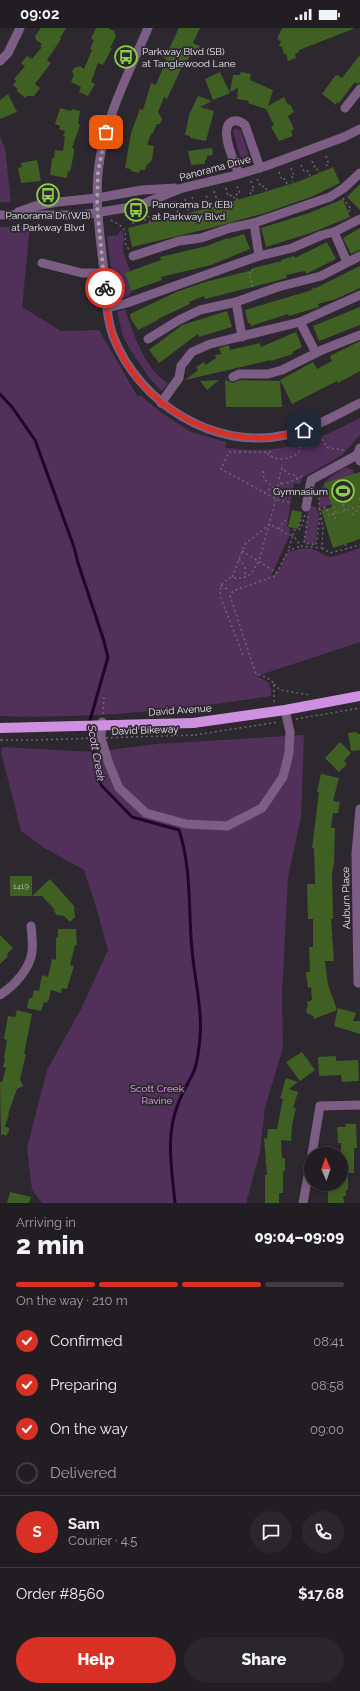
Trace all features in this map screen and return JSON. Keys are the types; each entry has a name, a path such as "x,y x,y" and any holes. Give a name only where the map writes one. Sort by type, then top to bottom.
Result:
{"main road":[{"name":"David Avenue","path":"0,728 193,723 286,710 360,696"}],"street":[{"path":"0,61 8,53 20,28"},
{"path":"148,28 108,125 100,158 97,198 107,308 113,334 126,363 139,380 161,403 193,423 232,435 269,438 304,430 360,403"},
{"path":"345,108 360,89"},
{"path":"239,174 225,134 227,126 233,121 241,121 245,125 260,168"},
{"name":"Panorama Drive","path":"0,215 98,213 138,206 182,188 260,168 344,137 360,129"},
{"path":"136,255 179,241 201,238 230,228 254,223 330,196 344,188 360,173"},
{"path":"13,214 35,206 97,198 142,190 182,188"},
{"path":"107,308 128,303 259,256 292,248 322,235 334,232 357,221"},
{"path":"254,223 259,256"},
{"path":"334,232 347,262"},
{"path":"148,339 179,320 200,310 236,302 321,276 360,256"},
{"path":"42,262 82,273 104,273"},
{"path":"161,403 180,378 181,366 192,352 210,344 300,322 360,295"},
{"path":"236,302 242,337"},
{"path":"300,322 316,353"},
{"path":"233,377 239,374 268,374 282,370 316,353 360,335"},
{"path":"309,506 311,480 356,454"},
{"path":"102,722 101,738 109,764 119,788 146,813 186,824 227,826 262,808 283,777 289,753 290,732 286,710"},
{"name":"Auburn Place","path":"360,809 357,828 358,983 360,983"},
{"path":"0,995 16,982 30,960 33,945 31,926"},
{"path":"313,1147 320,1106 360,1106"},
{"path":"303,1203 305,1191"}],"path":[{"path":"326,156 328,169"},
{"path":"312,161 316,170 318,169 320,172"},
{"path":"301,165 304,171 307,170 310,176"},
{"path":"291,168 294,176 292,177 293,182"},
{"path":"279,172 282,180 285,179 287,184"},
{"path":"257,179 260,187 264,186 267,191"},
{"path":"251,181 254,190 250,191 251,196"},
{"path":"226,188 228,196 233,195 236,200 236,195 240,193 237,186"},
{"path":"214,191 217,200 221,199 223,204"},
{"path":"339,191 351,208 349,211 357,221"},
{"path":"206,194 208,202 204,203 206,209"},
{"path":"192,197 195,206 198,205 200,211"},
{"path":"185,198 189,213"},
{"path":"174,201 179,216"},
{"path":"158,205 162,220"},
{"path":"143,208 146,224"},
{"path":"146,208 150,223"},
{"path":"130,211 134,227"},
{"path":"108,216 124,230 126,248 134,249 136,255"},
{"path":"250,259 253,272 249,273 255,295"},
{"path":"266,452 273,457 286,460 299,453 300,447 320,438 324,441 326,447 330,449 339,448 356,454"},
{"path":"272,452 229,452 221,469 276,499 291,502"},
{"path":"281,484 279,477 282,468 290,474 295,475 298,479"},
{"path":"263,472 264,479 273,487"},
{"path":"264,493 273,487 281,484 287,484 302,476"},
{"path":"320,498 319,510 323,528 322,548"},
{"path":"243,655 220,596 221,585 229,578 245,577 251,574 258,561 270,524 276,499"},
{"path":"342,504 346,511 352,515 360,507"},
{"path":"299,526 303,510 309,506 319,507"},
{"path":"309,506 304,543 316,545 320,516"},
{"path":"309,506 303,526 301,529 294,530 288,551 277,573 271,579 233,591 230,596 256,674 266,676 280,690 314,695"},
{"path":"334,506 336,514"},
{"path":"319,510 326,507 329,516 360,507"},
{"path":"333,514 336,520"},
{"path":"279,529 284,521 288,519"},
{"path":"270,524 293,535 301,546"},
{"path":"232,578 245,544 270,524"},
{"path":"345,544 347,549"},
{"path":"288,551 301,546 322,548 330,553 360,545"},
{"path":"242,551 277,573"},
{"path":"239,559 245,567 245,577"},
{"path":"221,585 228,590"},
{"path":"274,684 274,704"},
{"path":"102,722 104,697"},
{"name":"David Bikeway","path":"1,740 195,735"}],"green space":[{"path":"236,128 241,131 248,153 248,156 245,159 240,156 233,131"},
{"path":"0,136 5,148 11,202 0,202"},
{"path":"30,226 22,307 61,331 99,330 138,397 140,395 159,411 191,432 226,442 225,448 265,450 283,448 306,442 360,418 360,435 342,455 302,478 300,484 294,483 287,526 290,529 289,537 271,576 278,571 286,555 291,551 309,548 323,555 332,557 360,548 360,642 257,676 269,684 271,696 170,709 102,715 34,717 0,716 0,227"},
{"path":"121,230 124,237 124,253 130,271 125,273 131,292 129,296 115,301 107,236 118,235"},
{"path":"125,309 134,333 149,364 168,384 162,391 150,379 123,337 117,312"},
{"name":"Gymnasium","path":"346,467 353,470 360,498 332,507 331,505 319,508 319,500 325,482"},
{"path":"309,506 316,507 319,516 315,545 304,542"},
{"name":"Scott Creek Ravine","path":"304,735 301,817 288,877 282,994 283,1048 265,1107 260,1152 246,1203 42,1203 32,1190 27,1148 47,1070 81,1009 108,950 84,870 46,849 21,831 1,752 3,747 94,752 156,744"}],"building":[{"path":"41,28 66,28 60,38 61,39 47,60 51,63 35,84 40,88 34,96 27,96 25,98 13,85 16,81 14,79 25,66 21,63 27,56 32,59 42,47 40,46 42,44 36,40 35,36"},
{"path":"96,28 108,28 114,31 116,36 110,48 112,48 103,65 98,63 91,82 95,84 88,96 79,92 81,87 71,82 74,75 72,72 74,68 80,66 84,69 92,50 90,49 94,40 91,39"},
{"path":"179,28 200,28 193,43 200,46 196,54 189,57 187,61 185,60 167,99 164,97 158,112 162,119 160,124 157,124 153,133 151,134 147,145 154,146 152,160 146,166 145,170 140,170 139,173 131,171 131,169 125,168 131,133 140,109 143,110 151,83 156,85 164,65 166,59 161,56 164,49 168,51"},
{"path":"282,28 353,29 299,50 299,52 295,54 296,58 288,61 282,47 279,46 281,41 277,39"},
{"path":"360,55 360,83 357,84 355,82 336,105 322,94 335,76 337,75 342,78"},
{"path":"220,72 230,93 213,100 205,79"},
{"path":"241,72 251,74 250,80 273,90 268,106 284,97 288,105 290,104 294,112 288,116 294,129 291,131 293,136 279,141 271,127 274,125 266,109 248,103 249,101 237,99 238,88 230,92 233,75 240,75"},
{"path":"8,94 17,112 0,119 0,100"},
{"path":"198,96 212,101 200,107 214,111 206,141 190,138 190,136 185,135 189,115"},
{"path":"60,108 71,111 72,109 80,111 78,124 80,125 72,148 74,148 74,153 70,172 68,171 67,178 50,175 52,158 54,158 55,150 63,151 65,137 63,136 65,131 59,129 60,126 55,124"},
{"path":"212,148 213,155 207,156 205,164 191,165 188,151"},
{"path":"37,160 41,181 21,183 18,168 22,167 21,163"},
{"path":"333,167 340,183 311,197 265,213 132,247 128,228 258,194 300,181"},
{"path":"360,184 360,210 347,197"},
{"path":"343,199 350,217 311,233 266,247 261,228 309,213"},
{"path":"360,228 360,250 351,254 343,238"},
{"path":"244,234 250,249 211,265 161,277 162,280 131,291 125,273 161,260 160,257 207,246 227,238 228,239"},
{"path":"327,242 336,259 306,274 305,271 286,275 287,278 205,299 204,296 189,302 190,304 138,330 131,319 130,314 176,292 205,282 253,270 253,268 282,261 281,260 294,256 295,258"},
{"path":"360,266 360,288 336,299 318,304 319,307 289,316 288,314 251,326 250,323 248,323 245,310 312,290 311,289"},
{"path":"360,307 360,325 319,341 313,326"},
{"path":"227,311 232,327 199,337 198,334 159,363 149,350 182,325"},
{"path":"296,332 302,347 292,352 293,354 271,361 185,380 198,370 196,367 204,362 206,365 216,358 215,355 221,354 219,348 229,345 230,350 260,343 261,347"},
{"path":"360,341 360,371 292,404 280,380 313,362 317,369 332,361 330,356"},
{"path":"219,380 207,390 200,381"},
{"path":"225,380 233,383 240,380 280,381 282,407 226,407"},
{"path":"360,472 360,539 333,548 321,510 332,507 324,483"},
{"path":"292,510 302,512 298,529 288,527"},
{"path":"357,732 357,734 360,734 360,750 351,751 348,733"},
{"path":"340,742 351,753 344,761 347,764 339,772 325,758"},
{"path":"321,774 339,778 333,801 340,802 338,813 333,813 331,828 335,828 334,863 332,873 333,919 331,919 334,961 325,961 328,985 337,1010 314,1019 313,1016 306,1011 308,1005 307,1002 312,1000 311,987 308,988 306,972 310,972 309,947 313,947 313,919 308,919 307,884 315,884 314,848 312,848 319,792 317,792"},
{"path":"10,876 32,876 32,896 10,896"},
{"path":"50,879 74,906 75,917 70,922 64,916 57,915 53,910 55,910 42,896 32,896"},
{"path":"58,929 76,929 77,945 75,945 70,965 74,966 67,989 62,988 61,993 51,990 49,999 47,1003 44,1002 41,1011 27,1008 29,998 32,998 34,990 39,991 42,975 48,977 52,959 56,960 56,938 58,937"},
{"path":"0,935 13,948 0,964"},
{"path":"338,1008 356,1013 353,1021 360,1021 360,1034 334,1026"},
{"path":"17,1010 32,1014 24,1054 26,1054 20,1079 23,1086 17,1089 8,1114 9,1115 5,1126 10,1129 6,1136 2,1134 1,1138 0,1082 2,1082 6,1068 3,1067 7,1040 4,1039 8,1016 15,1017"},
{"path":"302,1052 315,1070 300,1081 286,1062"},
{"path":"336,1056 336,1061 358,1060 359,1081 342,1082 341,1075 319,1076 318,1057"},
{"path":"286,1078 298,1082 289,1089 298,1092 293,1108 296,1108 292,1126 291,1141 281,1140 282,1158 285,1158 285,1171 283,1171 283,1193 279,1193 279,1203 265,1203 265,1175 267,1175 264,1138 267,1139 268,1129 277,1129 283,1099 280,1098"},
{"path":"345,1124 356,1124 357,1148 354,1148 354,1173 348,1173 348,1147 341,1147 341,1143 338,1143 337,1127 346,1127"},
{"path":"328,1191 346,1191 346,1196 343,1196 344,1203 328,1203"},
{"path":"10,1192 31,1197 29,1203 7,1203"}],"waterway":[{"name":"Scott Creek","path":"0,394 12,407 35,440 74,547 108,657 89,724 91,744 101,785 132,817 179,830 183,845 188,875 192,950 200,1011 200,1035 195,1068 181,1096 174,1116 172,1128 170,1153 175,1203"}],"way so far":[{"path":"105,288 97,206 97,186 100,158 106,132"}],"place":[{"name":"Parkway Blvd (SB) at Tanglewood Lane","path":"126,57"},
{"name":"Panorama Dr (WB) at Parkway Blvd","path":"48,195"},
{"name":"Panorama Dr (EB) at Parkway Blvd","path":"136,210"},
{"name":"Gymnasium","path":"343,491"}],"route":[{"path":"105,288 107,308 113,334 126,363 148,390 161,403 193,423 232,435 269,438 304,430"}]}
